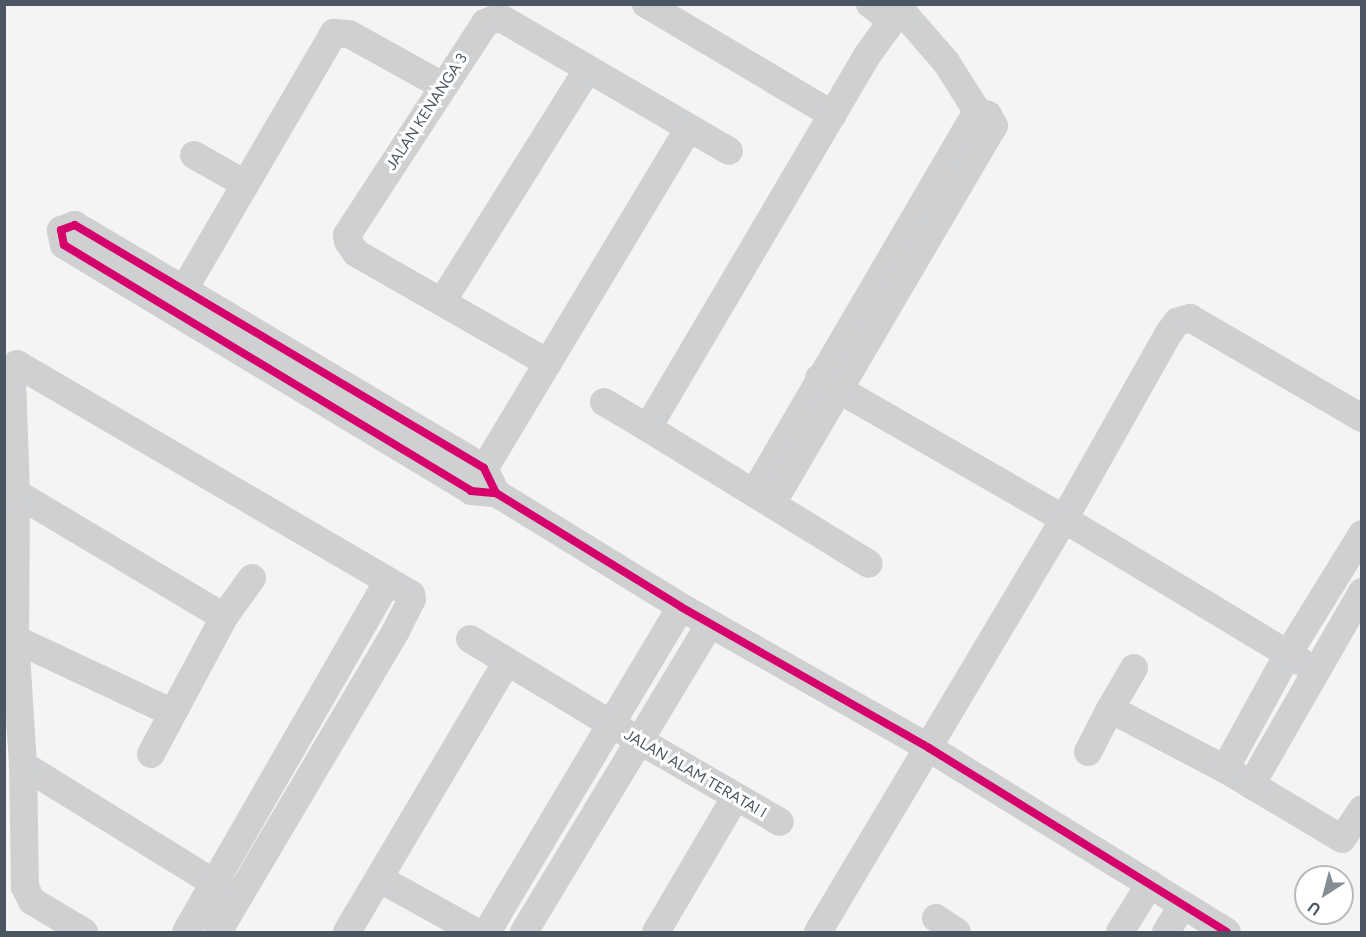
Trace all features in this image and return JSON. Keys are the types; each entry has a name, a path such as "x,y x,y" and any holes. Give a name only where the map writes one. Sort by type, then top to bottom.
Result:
{"street":[{"path":"646,4 833,115"},
{"path":"648,428 833,115 881,13 899,14 911,20 958,79 977,111 988,115 994,126 830,383 764,497"},
{"name":"JALAN KENANGA 3","path":"548,363 443,300 356,253 347,236 442,86 485,23 494,16 729,151"},
{"path":"442,86 349,34 334,33 179,298 681,607 929,748 1227,933"},
{"path":"443,300 587,69"},
{"path":"484,484 548,363 688,129"},
{"path":"194,154 245,184"},
{"path":"818,933 1064,519 1177,322 1190,318 1362,418"},
{"path":"84,933 32,901 25,887 23,765 15,639 16,493 12,376 17,364 411,594 412,599 226,891 186,933"},
{"path":"830,383 1064,519 1315,670"},
{"path":"603,402 764,497 869,564"},
{"path":"16,493 224,617"},
{"path":"1225,769 1288,654 1357,552"},
{"path":"151,754 171,712 224,617 252,578"},
{"path":"1251,785 1315,670 1362,592"},
{"path":"487,933 681,607"},
{"path":"524,933 710,624"},
{"path":"15,639 171,712"},
{"name":"JALAN ALAM TERATAI I","path":"470,639 506,663 638,741 780,822"},
{"path":"347,933 506,663"},
{"path":"1088,752 1134,668"},
{"path":"1110,709 1225,769 1352,846 1362,808"},
{"path":"23,765 226,891"},
{"path":"656,933 735,798"},
{"path":"380,879 476,933"},
{"path":"1120,933 1150,884"},
{"path":"219,933 226,891"},
{"path":"1166,933 1183,905"}],"cycle path":[{"path":"496,493 484,468 75,225 61,230 64,245 471,491 496,493 681,607 929,748 1227,932"}]}
